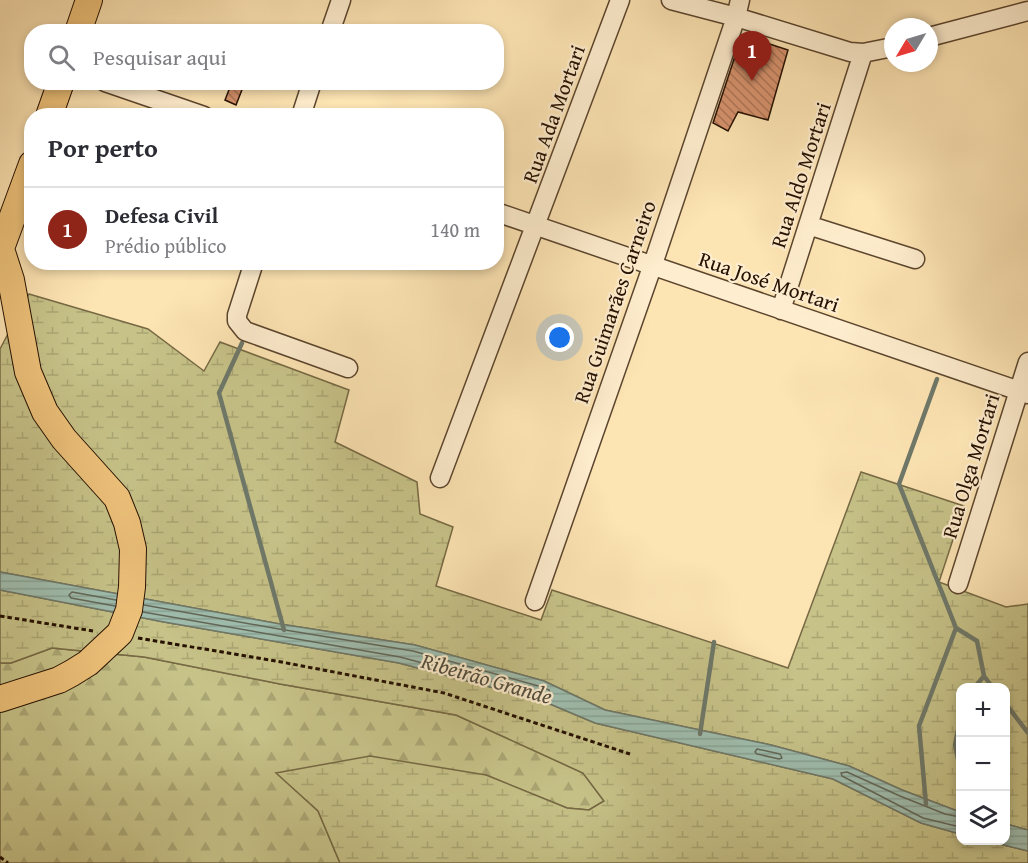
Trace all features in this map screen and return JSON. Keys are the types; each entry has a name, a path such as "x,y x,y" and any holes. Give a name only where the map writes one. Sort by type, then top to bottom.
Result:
{"highway":[{"path":"81,24 89,0"},
{"path":"52,108 58,90"},
{"path":"0,699 58,680 72,673 105,649 120,635 129,610 132,586 133,549 127,523 117,498 63,440 45,412 28,372 19,334 11,280 0,250 24,186"}],"street":[{"path":"333,24 341,0"},
{"name":"Rua Ada Mortari","path":"440,478 620,0"},
{"path":"671,0 738,9 840,50 863,53 884,49"},
{"name":"Rua Guimarães Carneiro","path":"535,601 652,267 738,9"},
{"path":"938,36 1028,11"},
{"name":"Rua Aldo Mortari","path":"781,310 863,53"},
{"path":"128,90 181,108"},
{"path":"304,108 309,90"},
{"name":"Rua José Mortari","path":"504,215 1023,392"},
{"path":"808,225 915,260"},
{"path":"251,270 237,315 240,327 245,331 348,368"},
{"name":"Rua Olga Mortari","path":"958,584 1023,392 1028,362"}],"path":[{"path":"0,615 444,693 630,754"},
{"path":"0,857 8,863"}],"green space":[{"path":"29,294 148,329 204,371 220,342 349,390 335,442 417,482 420,514 453,527 436,586 541,620 552,590 788,668 861,472 964,506 939,582 1006,607 1028,604 1028,830 1010,825 1010,683 956,683 956,810 902,790 849,766 771,745 605,710 544,681 415,645 280,624 0,572 0,349"},
{"path":"0,590 164,622 399,663 543,701 595,723 833,779 921,823 956,833 956,845 1003,845 1028,851 1028,863 340,863 318,811 276,773 370,756 486,775 567,808 589,810 604,801 583,773 456,715 144,657 52,648 11,663 0,663"},
{"path":"52,648 144,657 456,715 583,773 604,801 589,810 567,808 486,775 277,773 318,811 340,863 0,863 0,663 11,663"}],"water":[{"name":"Ribeirão Grande","path":"0,572 280,624 415,645 544,681 605,710 771,745 849,766 902,790 956,810 956,833 921,823 833,779 595,723 543,701 399,663 164,622 0,590"},
{"path":"1010,825 1028,830 1028,851 1003,845 1010,845"}],"building":[{"path":"742,35 788,50 768,120 738,112 728,131 713,123"},
{"path":"229,90 242,90 236,105 225,100"}],"waterway":[{"path":"242,343 219,393 284,630"},
{"path":"937,379 899,484 956,628 977,641 984,676 989,683"},
{"path":"926,804 919,726 956,628"},
{"path":"700,734 714,642"},
{"path":"978,683 984,676"},
{"path":"1010,709 1028,733"},
{"path":"956,740 956,750"}],"place":[{"name":"Defesa Civil","path":"752,81"}]}
